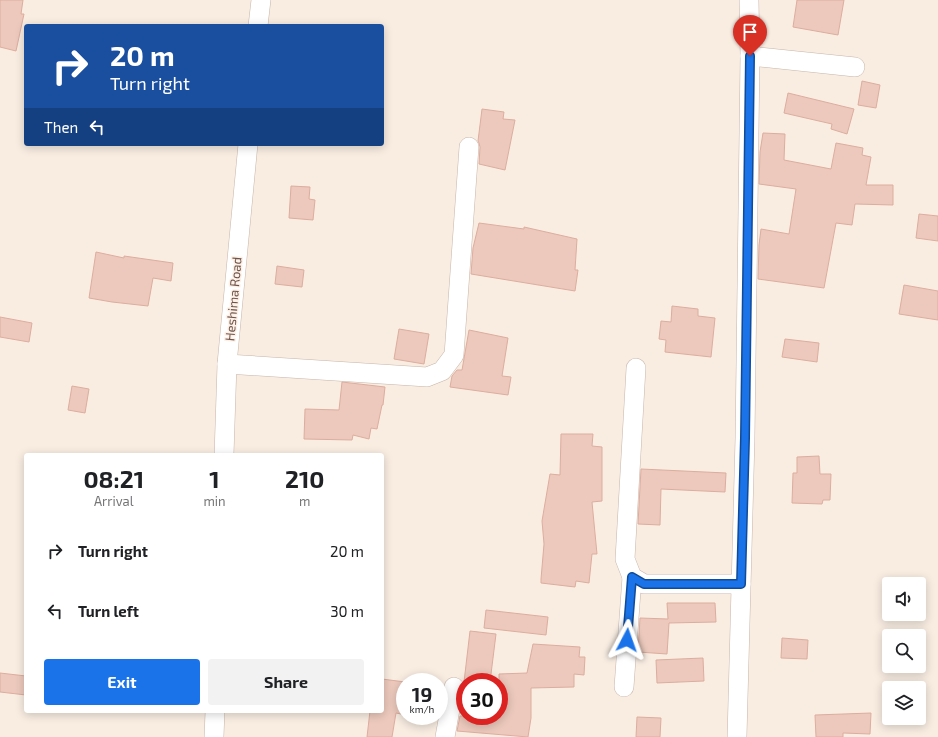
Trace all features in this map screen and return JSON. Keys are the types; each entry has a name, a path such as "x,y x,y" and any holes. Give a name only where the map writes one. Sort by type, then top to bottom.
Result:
{"street":[{"path":"258,24 260,0"},
{"path":"737,737 745,438 750,0"},
{"path":"750,56 855,67"},
{"name":"Heshima Road","path":"224,453 227,364 248,146"},
{"path":"227,364 427,377 442,371 454,355 470,147"},
{"path":"624,687 632,577 625,559 636,368"},
{"path":"632,577 644,584 741,584"},
{"path":"446,737 454,687"},
{"path":"214,737 215,713"}],"building":[{"path":"0,0 23,0 21,14 24,14 16,51 0,47"},
{"path":"797,0 844,0 838,35 793,27"},
{"path":"862,81 880,85 876,108 858,105"},
{"path":"788,93 854,109 847,134 831,129 832,124 784,113"},
{"path":"482,109 504,112 503,119 515,120 505,170 479,164 480,147 478,141"},
{"path":"763,133 785,134 784,160 831,169 836,143 863,148 862,155 871,157 866,185 893,185 893,205 855,204 852,225 836,223 824,288 758,279 761,229 789,234 796,189 759,184 760,152"},
{"path":"291,186 310,187 309,199 315,200 313,220 289,218"},
{"path":"919,214 938,216 938,241 916,238"},
{"path":"479,223 524,229 524,227 577,239 575,270 578,270 575,291 471,274 473,248"},
{"path":"96,252 124,258 124,256 173,263 171,281 153,278 148,306 89,298"},
{"path":"277,266 304,270 302,287 275,284"},
{"path":"904,285 938,291 938,320 899,314"},
{"path":"672,306 698,309 698,316 715,318 711,357 665,352 666,340 659,339 661,321 671,322"},
{"path":"0,317 32,323 29,342 0,337"},
{"path":"399,329 429,334 424,364 394,359"},
{"path":"469,330 508,338 502,376 511,377 508,395 450,387 452,376 457,370 462,370"},
{"path":"785,339 819,343 817,362 782,357"},
{"path":"342,382 385,387 383,405 377,429 371,428 369,439 353,435 352,440 304,439 305,409 339,410"},
{"path":"72,386 89,389 85,413 68,410"},
{"path":"561,434 593,434 592,446 602,447 602,501 592,502 597,554 592,554 589,583 576,581 575,587 541,583 544,544 542,521 550,474 560,475"},
{"path":"819,456 820,474 831,474 830,500 823,500 822,504 792,503 793,473 797,473 797,457"},
{"path":"641,469 726,473 725,492 661,489 660,525 638,524"},
{"path":"667,603 715,603 716,622 669,623 667,654 638,652 640,618 668,619"},
{"path":"486,610 548,617 546,635 484,628"},
{"path":"470,631 496,634 491,673 465,673"},
{"path":"782,638 808,640 807,659 781,658"},
{"path":"533,644 580,647 579,657 585,657 584,675 574,674 574,687 531,688 531,718 528,737 457,731 458,725 508,725 508,674 527,673"},
{"path":"703,658 704,681 657,683 656,660"},
{"path":"0,673 24,676 24,695 0,692"},
{"path":"384,679 396,681 396,713 392,737 367,737 370,713 384,713"},
{"path":"871,713 870,734 843,733 843,737 816,737 815,715"},
{"path":"637,717 661,718 660,737 636,737"}],"route":[{"path":"627,640 632,577 644,584 741,584 745,438 750,56"}]}
